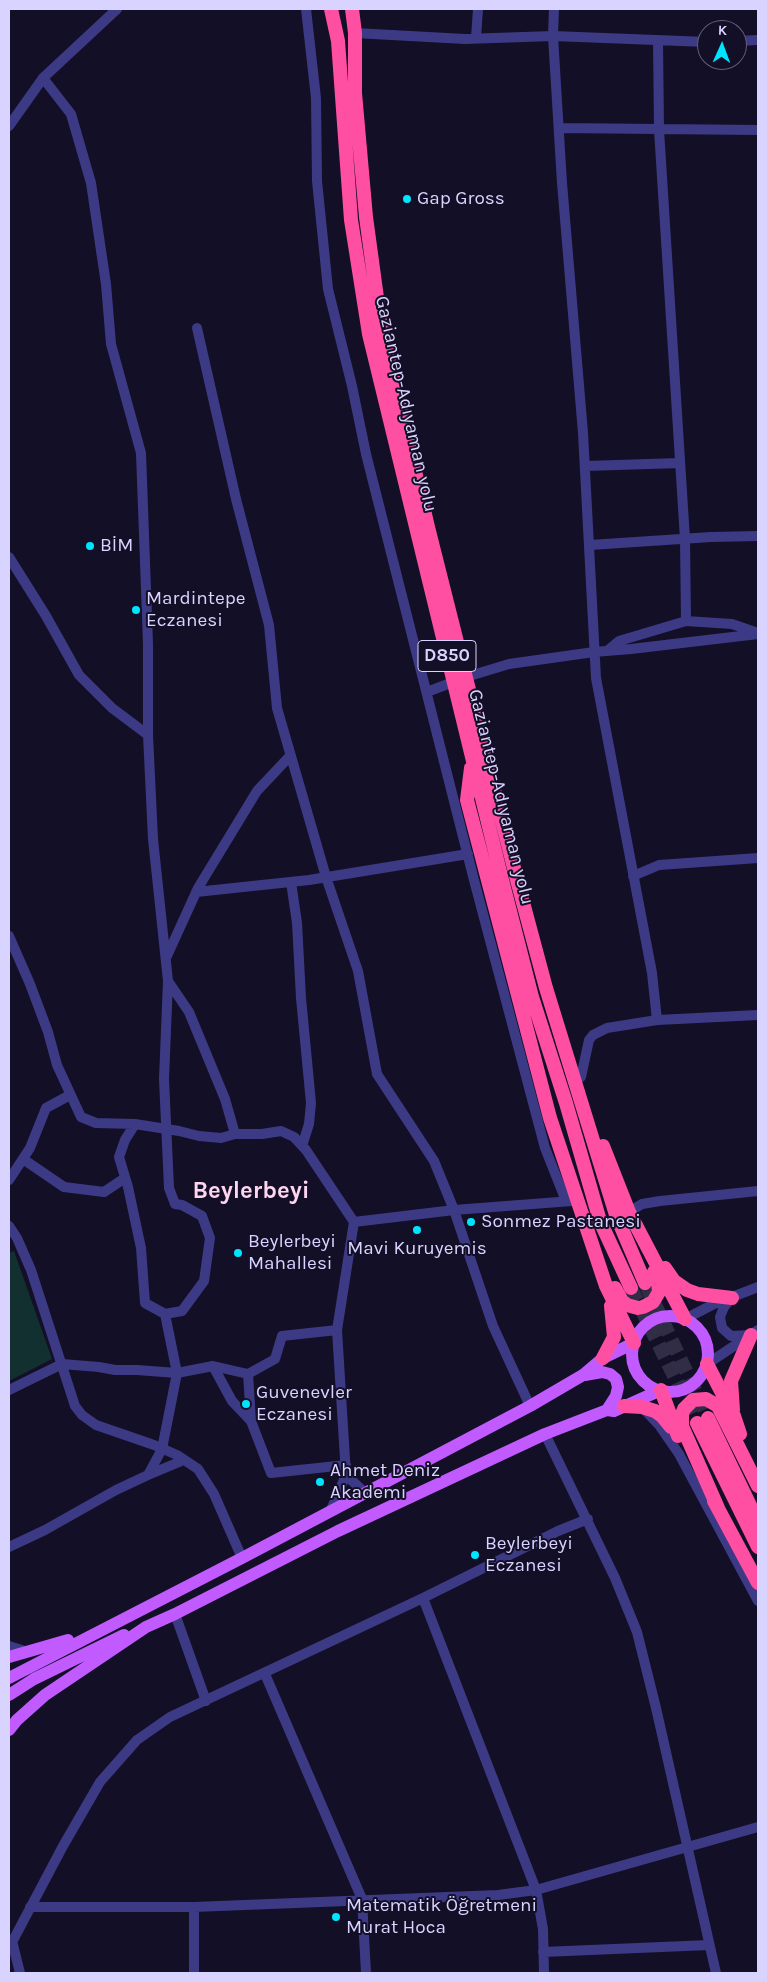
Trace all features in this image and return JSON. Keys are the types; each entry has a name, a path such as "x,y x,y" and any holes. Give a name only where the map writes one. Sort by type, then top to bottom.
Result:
{"highway":[{"name":"Gaziantep-Adıyaman yolu","path":"331,9 338,41 351,220 369,334 460,679 484,748 517,880 578,1097 616,1215 645,1283"},
{"name":"Gaziantep-Adıyaman yolu","path":"352,9 355,33 355,93 360,156 380,320 428,527 460,679 472,760 532,997 566,1103 600,1221 631,1288"},
{"path":"472,760 467,800 572,1201 622,1301 632,1307 643,1307 653,1302 659,1292 659,1286 593,1122 544,948 498,769 484,748"},
{"path":"628,1212 674,1281 687,1290 698,1294 732,1298"},
{"path":"585,1224 606,1286 634,1343"},
{"path":"637,1226 685,1319"},
{"path":"603,1358 614,1337 606,1286"},
{"path":"734,1416 731,1381 755,1333"},
{"path":"707,1364 734,1416 758,1485"},
{"path":"661,1390 680,1441"},
{"path":"718,1508 682,1426 684,1409 693,1400 706,1399 718,1406 758,1485"},
{"path":"624,1406 642,1407 655,1411 662,1416 680,1441 758,1583"},
{"path":"758,1522 703,1421 758,1547"}],"main road":[{"path":"670,1316 685,1319 700,1330 708,1346 707,1364 699,1378 686,1388 674,1391 661,1390 647,1384 637,1372 632,1358 634,1343 642,1328 655,1319 670,1316"},
{"path":"9,1678 365,1494 530,1406 583,1375 603,1358 634,1343"},
{"path":"583,1375 602,1372 610,1374 616,1379 618,1387 616,1396 607,1410"},
{"path":"9,1695 34,1679 107,1642 175,1614 338,1531 545,1434 607,1410 614,1411 661,1390"},
{"path":"9,1730 17,1720 45,1696 146,1626"},
{"path":"9,1657 99,1631"}],"street":[{"path":"9,126 43,78 117,9"},
{"path":"306,9 316,98 318,181 328,289 352,386 368,464 545,1148 572,1201 454,1210 354,1222"},
{"path":"476,38 478,9"},
{"path":"554,9 553,36 559,128 586,466 596,678 652,973 657,1020"},
{"path":"355,33 476,38 553,36 697,42"},
{"path":"658,41 659,130 685,539 686,621"},
{"path":"43,78 71,114 91,183 106,284 111,344 141,453 147,634 148,735 153,839 168,981 164,1079 169,1188 175,1204 182,1205 202,1216 210,1238 204,1281 182,1310 165,1314 145,1303 141,1248 119,1157 125,1140 134,1124"},
{"path":"559,128 758,130"},
{"path":"197,328 236,498 269,625 277,708 326,877 358,971 377,1074 434,1161 454,1210 493,1326 530,1406"},
{"path":"586,466 680,463"},
{"path":"590,545 758,536"},
{"path":"9,557 46,616 79,675 112,708 148,735"},
{"path":"606,651 619,641 686,621 732,624 758,634"},
{"path":"427,692 460,679 509,664 594,652 758,634"},
{"path":"166,957 196,892 256,791 290,756"},
{"path":"196,892 291,882 468,854"},
{"path":"633,876 659,865 758,858"},
{"path":"291,882 300,949 301,998 310,1103 309,1124 302,1146"},
{"path":"9,936 48,1032 57,1065 81,1117 96,1123 134,1124 166,1128 199,1136 221,1138 235,1134 262,1134 281,1131 294,1137 302,1146 354,1222 337,1330 346,1470 330,1512"},
{"path":"168,981 189,1012 225,1099 235,1134"},
{"path":"580,1078 589,1040 593,1035 607,1028 657,1020 758,1015"},
{"path":"9,1180 30,1148 46,1108 70,1094"},
{"path":"23,1159 64,1187 104,1192 125,1178"},
{"path":"628,1212 642,1204 660,1201 758,1191"},
{"path":"9,1226 17,1238 31,1270 75,1406 82,1415 96,1425 162,1449 198,1469 214,1494 242,1558"},
{"path":"685,1319 714,1304 758,1287"},
{"path":"732,1298 724,1307 720,1317 722,1328 731,1336 755,1333"},
{"path":"148,1475 162,1449 177,1373 165,1314"},
{"path":"9,1390 62,1364 99,1366 115,1370 177,1373 213,1366 248,1374 275,1359 282,1336 337,1330"},
{"path":"707,1364 755,1333"},
{"path":"213,1366 232,1402 251,1421"},
{"path":"248,1374 251,1421 271,1473 346,1470"},
{"path":"642,1407 659,1425 679,1454 758,1602"},
{"path":"545,1434 588,1519 637,1632 716,1973"},
{"path":"9,1547 45,1530 116,1490 184,1460"},
{"path":"346,1470 365,1494"},
{"path":"20,1973 10,1945 100,1782 137,1740 170,1718 423,1598 558,1531 588,1519"},
{"path":"423,1598 536,1890 543,1929 544,1973"},
{"path":"175,1614 206,1701"},
{"path":"9,1646 28,1652"},
{"path":"265,1674 362,1899 366,1973"},
{"path":"30,1907 194,1907 498,1895 536,1890 758,1827"},
{"path":"194,1907 194,1973"},
{"path":"543,1952 709,1945"}],"green space":[{"path":"14,1251 52,1359 9,1381 9,1253"}],"tunnel":[{"path":"645,1283 708,1418"},
{"path":"631,1288 697,1423"}],"place":[{"name":"Gap Gross","path":"407,199"},
{"name":"BİM","path":"90,546"},
{"name":"Mardintepe Eczanesi","path":"136,610"},
{"name":"Sonmez Pastanesi","path":"471,1222"},
{"name":"Mavi Kuruyemis","path":"417,1230"},
{"name":"Beylerbeyi Mahallesi","path":"238,1253"},
{"name":"Guvenevler Eczanesi","path":"246,1404"},
{"name":"Ahmet Deniz Akademi","path":"320,1482"},
{"name":"Beylerbeyi Eczanesi","path":"475,1555"},
{"name":"Matematik Öğretmeni Murat Hoca","path":"336,1917"}],"district":[{"name":"Beylerbeyi","path":"251,1191"}]}
